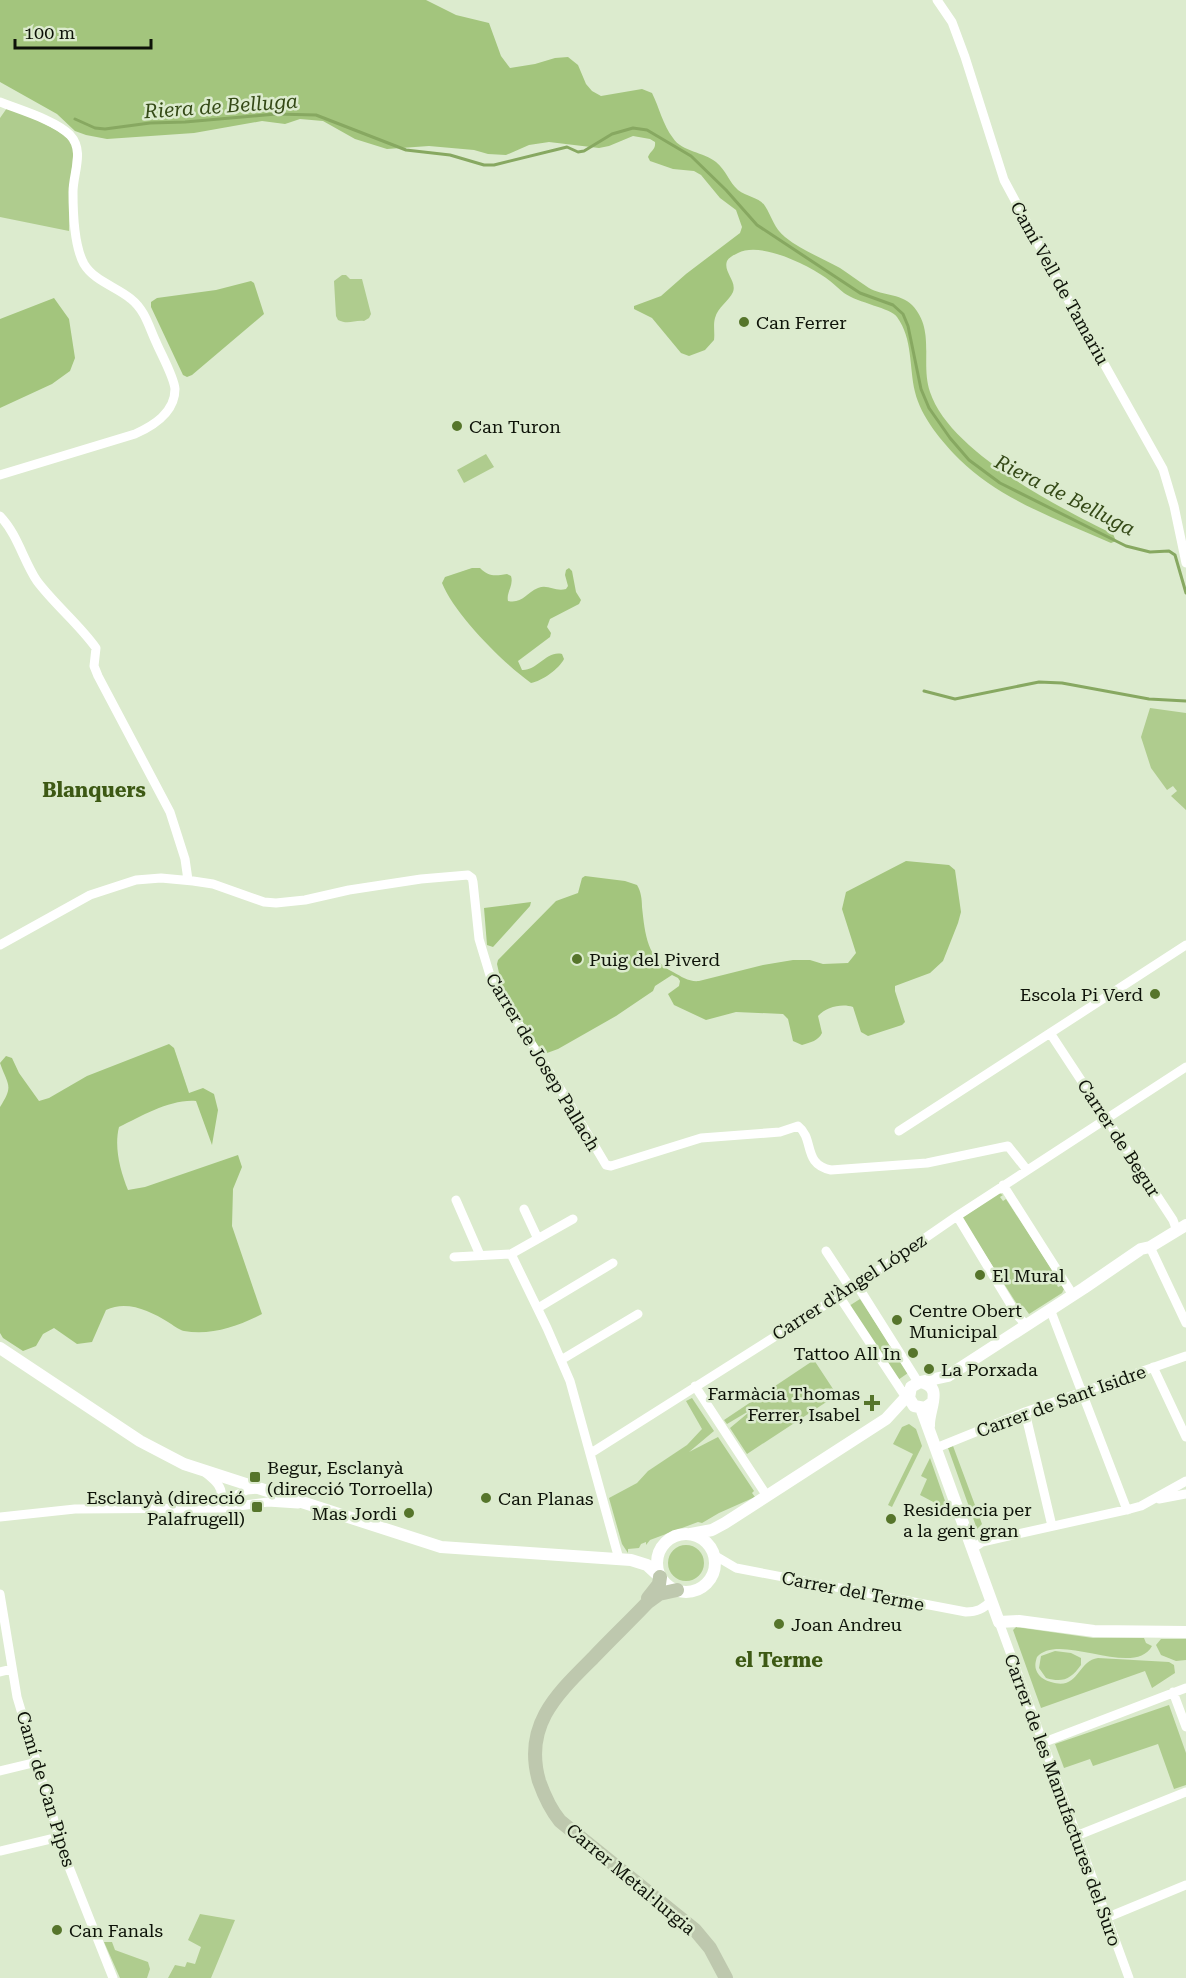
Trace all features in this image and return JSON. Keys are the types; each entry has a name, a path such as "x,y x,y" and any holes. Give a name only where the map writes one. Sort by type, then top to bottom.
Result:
{"main road":[{"name":"Carrer Metal·lurgia","path":"660,1577 659,1584 653,1593 571,1673 547,1700 532,1739 531,1769 539,1795 550,1816 576,1840 692,1932 707,1950 721,1978"},
{"name":"Carrer Metal·lurgia","path":"677,1590 659,1594 648,1602 558,1692 541,1720 536,1738 536,1766 543,1793 553,1813 560,1821 695,1930 710,1948 726,1978"}],"street":[{"name":"Camí Vell de Tamariu","path":"937,0 952,22 962,48 1004,180 1163,469 1174,506 1186,563"},
{"path":"0,102 48,122 68,133 77,144 73,190 78,248 90,273 132,299 143,311 175,390 170,409 147,429 0,475"},
{"path":"0,516 18,542 34,576 44,590 96,648 94,666 170,812 185,859 188,880"},
{"name":"Carrer de Josep Pallach","path":"0,945 90,895 136,880 161,878 213,884 264,902 276,903 462,874 470,876 473,882 479,939 492,981 568,1101 603,1163 608,1166 701,1138 780,1132 798,1126 803,1131 815,1162 831,1170 927,1164 1008,1146 1027,1170"},
{"path":"899,1131 1186,945"},
{"name":"Carrer de Begur","path":"1050,1033 1173,1220 1181,1228 1186,1242"},
{"name":"Carrer d'Àngel López","path":"591,1453 839,1296 1186,1066"},
{"path":"1004,1185 1072,1295"},
{"path":"456,1200 480,1255"},
{"path":"524,1209 538,1239"},
{"path":"957,1216 1017,1315 1026,1325"},
{"path":"454,1257 512,1254 573,1219"},
{"path":"839,1296 903,1393 948,1376 1141,1249 1150,1247 1181,1228"},
{"path":"1150,1247 1186,1323"},
{"path":"826,1251 853,1285 914,1387 911,1402 918,1408 929,1427 999,1622 1019,1620 1094,1631 1186,1632"},
{"path":"512,1254 570,1382 625,1559"},
{"path":"538,1308 613,1263"},
{"path":"1050,1309 1127,1510"},
{"path":"561,1360 638,1314"},
{"path":"0,1348 140,1441 184,1464 441,1547 625,1559 647,1565 667,1585 677,1590 693,1591 707,1583 713,1575 715,1564 712,1550 701,1538 691,1534"},
{"name":"Carrer de Sant Isidre","path":"936,1448 1025,1412 1186,1356"},
{"path":"1153,1367 1186,1437"},
{"path":"893,1412 929,1406 948,1376"},
{"path":"660,1577 657,1567 658,1554 670,1538 681,1534 712,1530 725,1523 893,1412 914,1387 930,1384 934,1398 929,1427"},
{"path":"695,1386 766,1496"},
{"path":"1025,1412 1052,1526"},
{"path":"202,1469 222,1492 221,1497 207,1507"},
{"path":"236,1480 246,1487 245,1504"},
{"path":"972,1549 982,1542 1127,1510 1186,1481"},
{"path":"207,1507 224,1502 247,1490 267,1490"},
{"path":"1151,1500 1186,1494"},
{"path":"0,1517 75,1509 223,1508 268,1502 316,1506"},
{"path":"0,1510 19,1514"},
{"path":"712,1550 725,1523"},
{"path":"625,1559 663,1545"},
{"name":"Carrer del Terme","path":"712,1550 736,1568 966,1612 984,1609 991,1601"},
{"name":"Camí de Can Pipes","path":"0,1594 17,1697 65,1857 113,1978"},
{"name":"Carrer de les Manufactures del Suro","path":"999,1622 1129,1978"},
{"path":"0,1672 12,1669"},
{"path":"1042,1743 1186,1688"},
{"path":"1173,1692 1186,1727"},
{"path":"0,1771 37,1762"},
{"path":"1076,1836 1186,1792"},
{"path":"0,1851 59,1837"},
{"path":"1106,1918 1186,1885"}],"green space":[{"path":"0,0 426,0 456,15 489,23 501,56 510,68 568,57 578,65 586,84 601,96 642,89 652,93 666,127 677,143 716,162 738,190 762,203 781,234 871,289 902,298 912,305 924,325 926,370 930,392 941,414 959,436 1008,475 1064,509 1113,534 1116,541 1111,543 1031,508 994,487 960,460 933,429 922,411 913,383 906,334 897,317 888,311 850,297 822,275 799,262 759,250 748,250 730,257 726,265 734,288 716,314 714,340 705,350 689,356 681,353 652,318 634,309 634,306 661,296 740,233 742,227 736,210 720,198 701,175 694,171 673,169 650,161 648,157 654,149 655,142 650,139 633,136 599,148 549,142 529,145 506,155 429,146 387,149 355,139 323,121 300,119 285,124 262,121 194,133 107,139 86,135 75,131 57,114 0,82"},
{"path":"7,108 51,127 74,145 69,231 0,217 0,118"},
{"path":"342,275 350,279 362,279 371,314 364,321 345,322 338,320 336,316 334,281"},
{"path":"251,281 254,283 264,314 192,375 187,377 183,375 151,307 151,302 157,298 216,290"},
{"path":"54,298 69,319 75,358 70,371 52,384 0,408 0,319"},
{"path":"486,454 494,467 464,483 457,470"},
{"path":"472,568 480,568 492,575 511,576 512,583 508,601 513,602 542,587 566,589 568,586 566,570 569,568 572,571 576,592 581,600 579,604 550,619 547,627 551,633 550,637 518,661 522,670 552,655 562,654 564,659 550,674 531,683 494,651 457,609 442,583 445,577"},
{"path":"1150,708 1186,713 1186,810 1171,796 1177,791 1173,786 1167,790 1151,768 1141,737"},
{"path":"906,861 949,865 955,870 961,912 943,961 930,973 895,986 905,1022 902,1025 868,1036 861,1032 853,1007 844,1005 834,1007 818,1016 822,1033 820,1036 802,1045 793,1041 788,1019 783,1014 736,1012 706,1020 674,1005 668,994 679,986 680,981 672,975 616,1016 547,1053 540,1049 504,995 498,960 556,901 578,893 582,878 585,876 625,881 637,885 641,896 646,936 653,953 664,967 689,980 699,981 793,960 810,960 823,964 848,963 856,953 842,909 846,892"},
{"path":"531,902 530,906 493,947 487,945 484,908"},
{"path":"169,1044 174,1048 189,1093 203,1088 214,1094 218,1110 212,1145 196,1101 176,1103 156,1109 119,1127 118,1150 125,1182 128,1190 145,1187 238,1155 242,1167 233,1189 232,1226 262,1314 224,1329 194,1332 182,1330 138,1308 114,1307 106,1310 92,1342 77,1344 54,1328 43,1334 36,1346 23,1351 3,1338 0,1333 0,1107 7,1094 8,1085 0,1063 6,1056 12,1058 19,1073 39,1101 49,1098 87,1076"},
{"path":"999,1193 1003,1195 1000,1197 1003,1201 1006,1199 1060,1282 1058,1287 1063,1285 1064,1289 1062,1293 1029,1314 1024,1307 1020,1309 962,1218"},
{"path":"860,1299 908,1373 898,1380 849,1306"},
{"path":"814,1360 837,1395 747,1454 730,1428 754,1408 727,1424 724,1420"},
{"path":"692,1398 714,1431 689,1452 718,1437 754,1491 752,1493 755,1497 702,1523 698,1522 650,1540 646,1545 646,1542 641,1544 639,1548 628,1549 628,1553 622,1544 609,1498 637,1483 648,1471 687,1445 702,1429 686,1401"},
{"path":"909,1424 916,1429 922,1446 892,1507 888,1505 913,1454 893,1444 902,1427"},
{"path":"953,1446 982,1524 977,1529 948,1448"},
{"path":"930,1458 951,1518 937,1511 939,1505 920,1495 927,1479 921,1476"},
{"path":"686,1545 699,1550 704,1563 699,1576 686,1581 673,1576 668,1563 673,1550"},
{"path":"1016,1627 1093,1638 1144,1638 1146,1643 1152,1646 1143,1655 1130,1658 1062,1649 1048,1650 1037,1657 1035,1666 1040,1676 1051,1682 1060,1684 1073,1679 1086,1664 1098,1658 1169,1662 1174,1665 1175,1673 1152,1688 1145,1671 1041,1708 1013,1630"},
{"path":"1161,1639 1186,1639 1186,1660 1176,1661 1161,1655 1156,1645"},
{"path":"1055,1651 1071,1653 1081,1658 1081,1665 1074,1674 1066,1679 1046,1678 1039,1668 1041,1656"},
{"path":"1169,1705 1186,1753 1186,1785 1174,1789 1158,1744 1093,1766 1090,1759 1064,1768 1055,1744"},
{"path":"200,1914 235,1920 211,1978 168,1978 175,1965 185,1967 187,1962 195,1964 201,1947 188,1940"},
{"path":"104,1942 112,1942 115,1950 148,1962 150,1969 147,1978 120,1978"}],"waterway":[{"name":"Riera de Belluga","path":"75,119 95,128 105,129 150,123 276,114 316,115 406,150 450,155 484,165 494,165 567,147 578,152 584,151 612,134 633,128 647,130 691,156 757,225 860,293 893,305 903,314 908,326 921,389 929,408 969,460 1000,483 1126,546 1150,552 1169,551 1175,555 1186,593"},
{"path":"924,691 955,699 1039,682 1062,683 1149,699 1186,701"}],"place":[{"name":"Can Ferrer","path":"744,322"},
{"name":"Can Turon","path":"457,426"},
{"name":"Puig del Piverd","path":"577,959"},
{"name":"Escola Pi Verd","path":"1155,994"},
{"name":"El Mural","path":"980,1275"},
{"name":"Centre Obert Municipal","path":"897,1320"},
{"name":"Tattoo All In","path":"913,1353"},
{"name":"La Porxada","path":"929,1369"},
{"name":"Farmàcia Thomas Ferrer, Isabel","path":"872,1403"},
{"name":"Begur, Esclanyà (direcció Torroella)","path":"255,1477"},
{"name":"Can Planas","path":"486,1498"},
{"name":"Esclanyà (direcció Palafrugell)","path":"257,1507"},
{"name":"Mas Jordi","path":"409,1513"},
{"name":"Residencia per a la gent gran","path":"891,1519"},
{"name":"Joan Andreu","path":"779,1624"},
{"name":"Can Fanals","path":"57,1930"}],"district":[{"name":"Blanquers","path":"94,790"},
{"name":"el Terme","path":"779,1660"}]}
